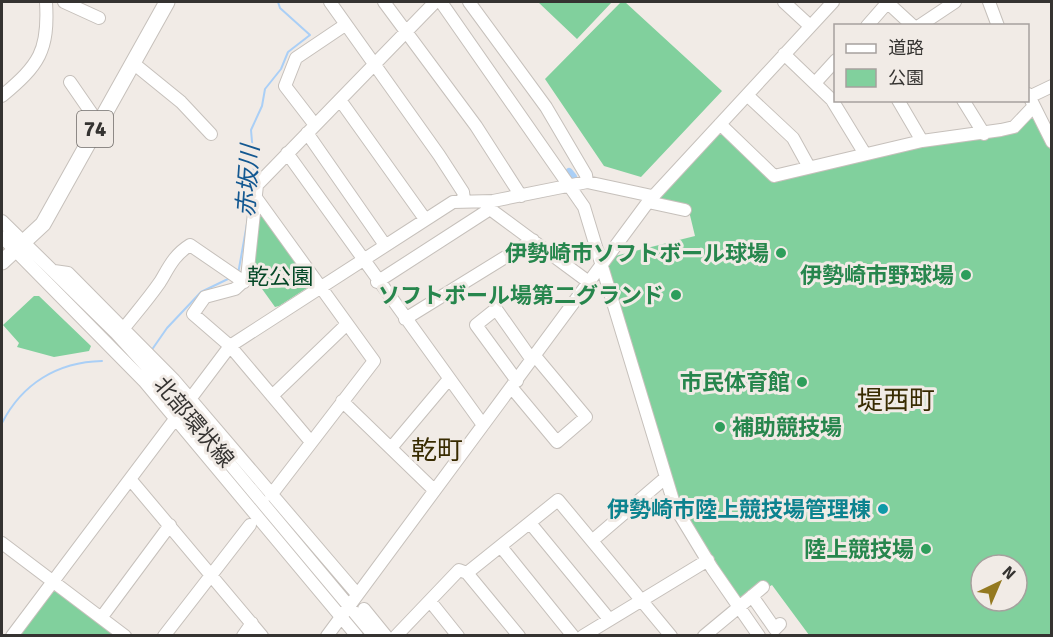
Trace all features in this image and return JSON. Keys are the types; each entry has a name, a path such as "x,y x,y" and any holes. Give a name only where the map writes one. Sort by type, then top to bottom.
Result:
{"main road":[{"name":"74","path":"2,262 43,224 167,2"}],"street":[{"path":"2,96 24,78 40,58 46,38 46,2"},
{"path":"64,2 99,18"},
{"path":"330,2 439,155 463,192 464,200"},
{"path":"384,2 476,126 520,196"},
{"path":"311,442 230,346 193,314 205,297 235,289 244,282 248,273 250,234 257,199 257,185 435,2"},
{"path":"441,2 584,207 664,479 675,507 759,636"},
{"path":"469,2 546,107 586,176 587,182"},
{"path":"784,2 810,26"},
{"path":"327,636 650,199 833,2"},
{"path":"869,24 888,2 911,24"},
{"path":"989,2 997,24"},
{"path":"922,24 950,3"},
{"path":"345,25 296,58 285,86 385,244"},
{"path":"784,54 832,100 865,154"},
{"path":"815,83 834,62"},
{"path":"133,63 182,102 211,134"},
{"path":"70,82 99,124"},
{"path":"1052,86 1030,99 1052,142"},
{"path":"747,95 793,138 809,167"},
{"path":"340,100 425,219"},
{"path":"899,102 922,141"},
{"path":"964,102 984,134"},
{"path":"720,124 774,176 922,141 984,134 1014,127 1028,102"},
{"path":"287,153 483,425"},
{"path":"12,636 230,346 448,204 464,200 493,201 587,182 685,210"},
{"path":"257,199 374,361 271,495"},
{"path":"378,282 490,209 590,283"},
{"name":"北部環状線","path":"2,221 20,247 106,340 183,408 357,636"},
{"name":"北部環状線","path":"2,237 54,271 127,345 365,624 385,635"},
{"path":"405,319 533,240"},
{"path":"124,328 160,282 168,266 180,251 190,245 244,282"},
{"path":"54,271 68,273 124,328 183,408 271,495 357,594"},
{"path":"496,309 534,358 586,417 557,442 514,385 476,325 496,309"},
{"path":"272,396 347,324"},
{"path":"391,448 449,379"},
{"path":"342,401 434,490"},
{"path":"130,479 262,636"},
{"path":"593,540 664,479"},
{"path":"467,573 502,548 558,500 671,636"},
{"path":"530,523 609,619"},
{"path":"101,618 170,525"},
{"path":"164,636 250,525"},
{"path":"2,543 125,636"},
{"path":"502,548 573,636"},
{"path":"595,636 643,603 710,564"},
{"path":"364,609 385,635 430,601 459,570 467,573 519,636"},
{"path":"704,636 763,587"},
{"path":"752,596 776,629 780,624"},
{"path":"430,601 458,636"},
{"path":"583,636 609,619 643,603"},
{"path":"243,636 252,623"}],"green space":[{"path":"538,2 612,2 577,39"},
{"path":"621,2 625,2 722,91 641,177 604,166 545,79"},
{"path":"1032,112 1052,153 1051,635 809,635 772,585 741,603 675,501 605,270 615,256 695,236 688,207 659,201 659,198 719,134 724,133 774,180 901,148 1014,130"},
{"name":"乾公園","path":"263,213 311,281 310,286 275,307 252,275 258,216"},
{"path":"34,296 39,296 91,346 89,351 54,357 17,347 19,343 3,325"},
{"path":"53,590 58,590 119,636 19,636"}],"waterway":[{"name":"赤坂川","path":"251,191 254,165 251,130 262,106 265,89 281,69 288,52 310,35 280,8 278,2"},
{"path":"569,172 573,177"},
{"name":"赤坂川","path":"238,274 248,218"},
{"name":"赤坂川","path":"151,351 167,328 201,292 230,278"},
{"name":"赤坂川","path":"2,423 20,397 43,378 70,366 102,361"}],"place":[{"name":"伊勢崎市ソフトボール球場","path":"781,253"},
{"name":"伊勢崎市野球場","path":"966,275"},
{"name":"ソフトボール場第二グランド","path":"676,295"},
{"name":"市民体育館","path":"802,382"},
{"name":"補助競技場","path":"720,427"},
{"name":"伊勢崎市陸上競技場管理棟","path":"883,509"},
{"name":"陸上競技場","path":"926,549"}],"district":[{"name":"堤西町","path":"896,401"},
{"name":"乾町","path":"437,451"}]}
